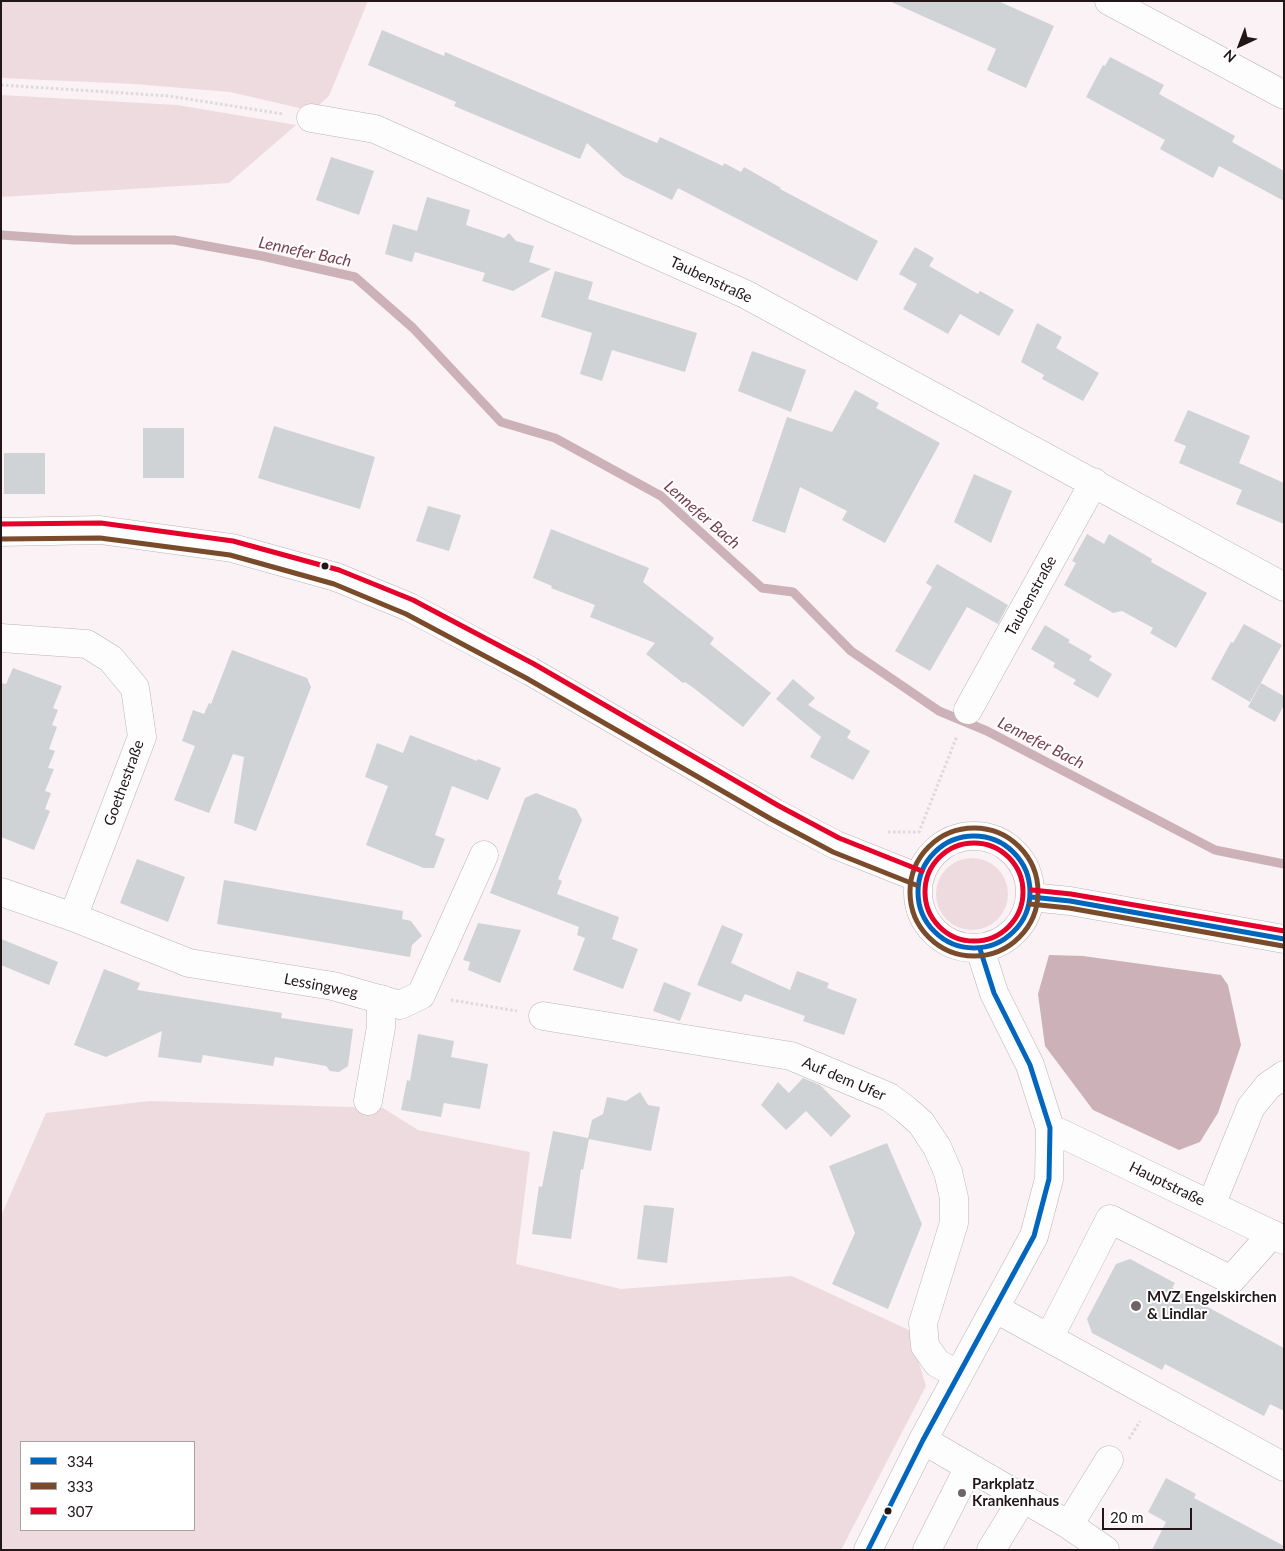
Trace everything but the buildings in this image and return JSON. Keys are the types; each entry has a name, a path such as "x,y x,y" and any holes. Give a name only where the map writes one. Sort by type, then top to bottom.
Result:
{"street":[{"path":"1109,1 1284,95"},
{"name":"Taubenstraße","path":"311,118 375,129 745,294 1094,482 1284,587"},
{"name":"Taubenstraße","path":"963,720 1094,482"},
{"path":"1,532 100,530 138,535 232,548 336,577 409,607 530,672 775,813 836,845 919,878"},
{"name":"Goethestraße","path":"1,638 87,644 110,659 136,688 142,737 73,917"},
{"path":"967,836 984,836 1000,842 1013,852 1023,865 1030,880 1031,897 1026,916 1015,932 999,944 980,949 959,947 939,937 925,920 918,900 919,878 926,863 937,850 951,841 967,836"},
{"path":"421,995 484,856"},
{"path":"1,892 73,917"},
{"path":"1031,897 1070,901 1284,939"},
{"name":"Lessingweg","path":"73,917 189,963 333,986 400,1006 421,995"},
{"path":"868,1550 922,1440 996,1309 1034,1236 1049,1179 1050,1128 1030,1065 994,993 980,949"},
{"path":"368,1101 381,1026 381,999"},
{"name":"Auf dem Ufer","path":"542,1016 791,1056 889,1097 905,1109 921,1123 937,1147 948,1172 954,1198 954,1223 923,1323 925,1346 937,1363 958,1375"},
{"path":"1211,1205 1251,1106 1268,1086 1284,1074"},
{"name":"Hauptstraße","path":"1050,1128 1278,1237"},
{"path":"1049,1338 1110,1219 1231,1280 1278,1237"},
{"path":"996,1309 1284,1467"},
{"path":"922,1440 1069,1525 1104,1550"},
{"path":"1069,1525 1117,1453"},
{"path":"927,1550 969,1467"},
{"path":"992,1550 1023,1498"}],"path":[{"path":"1,86 170,96 311,118"},
{"path":"874,860 886,832 919,832 963,720"},
{"path":"421,995 542,1016"},
{"path":"1117,1453 1154,1395"}],"shaded area":[{"path":"1,1 368,1 329,96 312,111 230,92 134,84 1,78"},
{"path":"1,95 177,105 296,125 229,183 1,197"},
{"path":"972,858 992,864 1002,874 1008,894 1002,914 992,924 972,930 952,924 942,914 936,894 942,874 952,864"},
{"path":"1049,955 1083,956 1221,975 1228,985 1241,1045 1218,1113 1200,1142 1179,1150 1093,1110 1045,1046 1038,994"},
{"path":"150,1101 383,1108 418,1130 530,1152 516,1264 621,1289 792,1276 909,1330 926,1386 841,1550 1,1550 1,1216 46,1113"}],"waterway":[{"name":"Lennefer Bach","path":"1,235 74,240 174,240 262,256 355,277 413,328 501,422 555,438 661,496 762,588 793,592 851,651 939,711 987,731 1215,850 1284,864"}],"transit line":[{"name":"307","path":"1,524 101,523 233,541 339,570 413,600 534,664 779,806 839,838 922,871"},
{"name":"333","path":"1,539 100,538 230,555 334,584 406,614 526,678 771,819 833,852 916,885"},
{"name":"333","path":"974,828 998,833 1019,847 1033,868 1038,892 1033,916 1019,937 998,951 974,956 950,951 929,937 915,916 910,892 915,868 929,847 950,833 974,828"},
{"name":"334","path":"974,836 995,840 1014,852 1026,871 1030,892 1026,913 1014,932 995,944 974,948 953,944 934,932 922,913 918,892 922,871 934,852 953,840 974,836"},
{"name":"307","path":"974,843 993,847 1008,858 1019,873 1023,892 1019,911 1008,926 993,937 974,941 955,937 940,926 929,911 925,892 929,873 940,858 955,847 974,843"},
{"name":"307","path":"1032,890 1071,894 1284,931"},
{"name":"334","path":"1031,897 1070,901 1284,939"},
{"name":"333","path":"1030,904 1069,908 1283,946"},
{"name":"334","path":"868,1550 923,1440 1034,1236 1049,1179 1050,1128 1030,1065 994,993 980,949"}],"place":[{"name":"MVZ Engelskirchen & Lindlar","path":"1136,1306"},
{"name":"Parkplatz Krankenhaus","path":"962,1493"}]}
